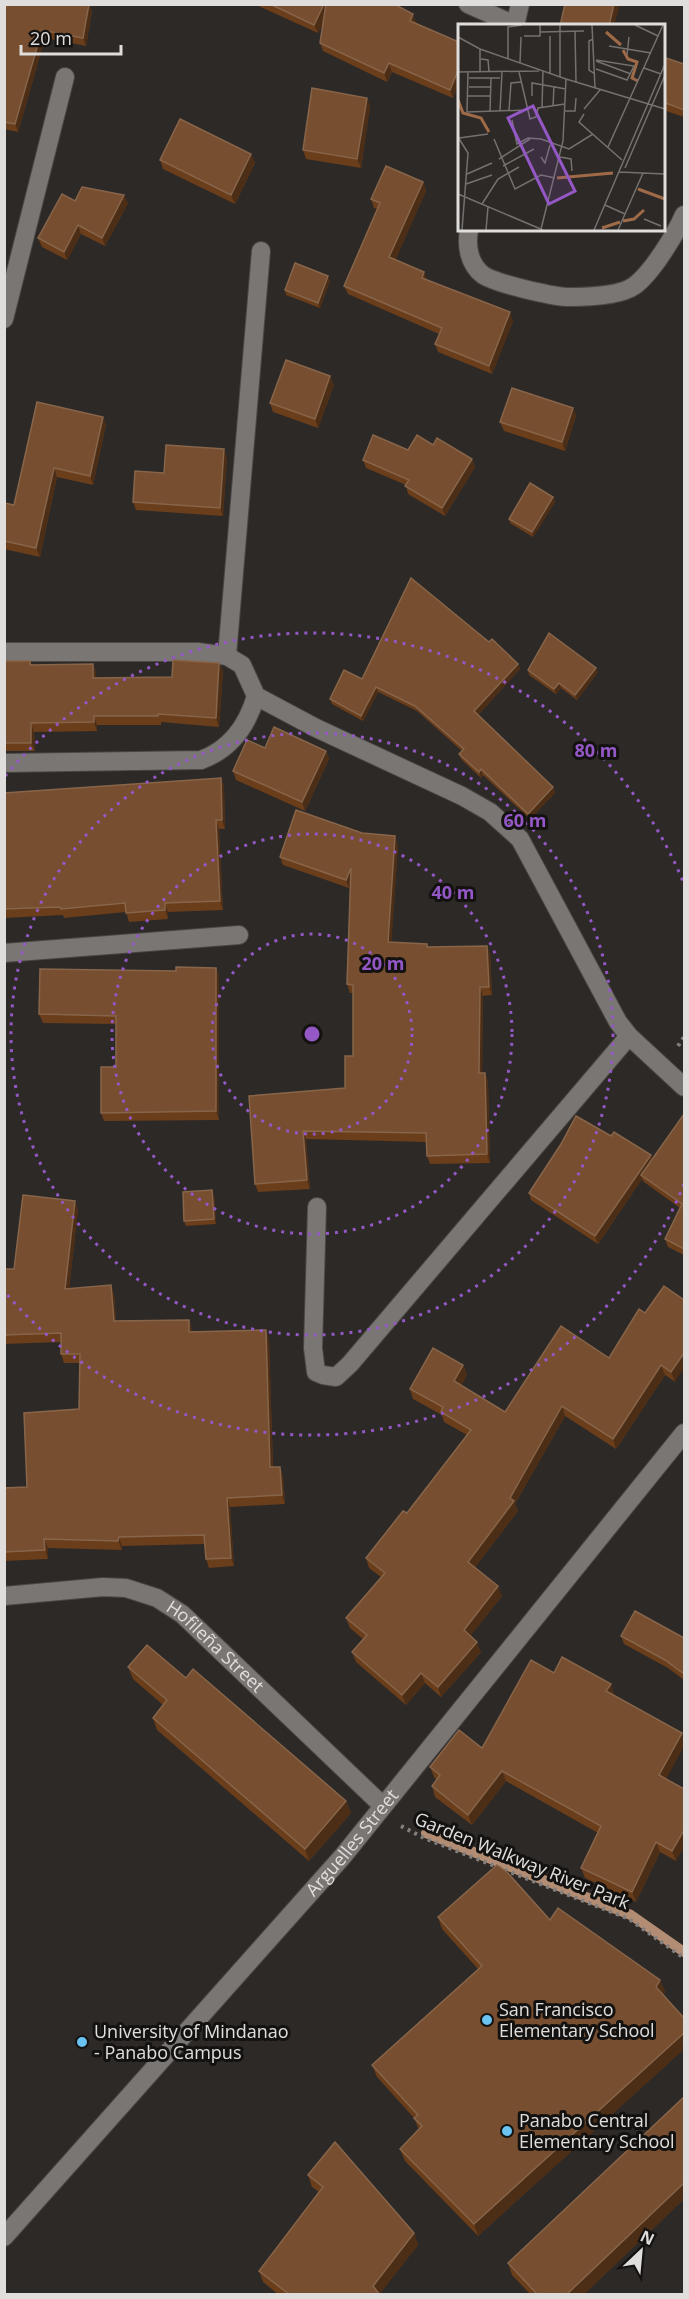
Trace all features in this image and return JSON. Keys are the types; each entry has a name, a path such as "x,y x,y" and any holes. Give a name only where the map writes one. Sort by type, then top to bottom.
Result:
{"street":[{"path":"468,4 513,24"},
{"path":"515,24 520,4"},
{"path":"4,319 65,77"},
{"path":"469,231 467,241 471,261 483,274 506,284 566,297 598,295 634,286 657,261 684,215"},
{"path":"227,656 261,251"},
{"path":"4,652 198,652 227,656 242,665 256,696 316,728 462,796 490,812 520,839 618,1022 684,1087"},
{"path":"4,763 201,760 218,754 232,741 251,713 256,696"},
{"path":"4,953 239,935"},
{"path":"317,1206 312,1348 316,1372 323,1376 336,1377 350,1364 441,1259 630,1036"},
{"name":"Arguelles Street","path":"4,2237 343,1856 684,1433"},
{"name":"Hofileña Street","path":"4,1596 103,1587 126,1588 157,1598 182,1614 380,1810"}],"path":[{"name":"Garden Walkway River Park","path":"380,1810 424,1838 629,1919 684,1958"}],"building":[{"path":"4,4 89,4 83,38 42,30 15,124 4,122"},
{"path":"270,4 324,4 314,25"},
{"path":"326,4 394,4 413,14 410,21 458,42 458,70 450,90 389,63 384,73 320,43"},
{"path":"565,4 614,4 609,24 560,24"},
{"path":"665,58 684,64 684,110 665,103"},
{"path":"312,88 367,98 357,159 303,150"},
{"path":"180,119 251,154 231,195 160,160"},
{"path":"386,166 423,182 389,257 424,272 422,278 510,312 489,366 435,344 442,328 344,286 380,203 371,199"},
{"path":"82,187 124,195 102,238 78,225 64,252 38,238 62,194 75,201"},
{"path":"295,263 328,276 318,303 285,290"},
{"path":"286,360 330,376 315,419 270,403"},
{"path":"512,388 573,408 562,442 500,422"},
{"path":"37,402 103,417 90,476 54,468 36,548 4,541 4,503 14,505"},
{"path":"373,435 408,450 417,435 433,445 437,438 472,459 442,508 405,486 409,480 363,460"},
{"path":"166,445 224,449 220,508 133,502 135,471 164,473"},
{"path":"530,483 553,497 532,532 509,519"},
{"path":"411,578 489,642 492,639 518,664 474,711 553,787 528,814 481,769 479,772 459,754 464,749 415,706 376,687 361,716 330,699 344,670 362,679"},
{"path":"549,633 596,668 575,695 559,683 554,689 528,670"},
{"path":"173,660 219,663 216,718 158,714 158,716 94,716 94,722 31,723 31,743 4,743 4,661 30,661 30,665 93,664 93,678 172,677"},
{"path":"274,727 326,751 302,802 233,771 247,740 265,748"},
{"path":"221,778 222,820 216,820 220,901 165,903 165,910 126,913 125,903 61,909 60,907 4,909 4,793"},
{"path":"296,810 362,833 395,836 388,942 427,944 427,947 487,946 489,987 480,987 479,1073 485,1073 487,1154 427,1156 426,1133 303,1131 307,1180 255,1184 249,1096 345,1088 345,1056 353,1056 353,985 347,984 351,868 346,880 280,857"},
{"path":"176,967 216,968 216,1111 101,1113 101,1067 116,1067 116,1016 39,1014 40,969 176,971"},
{"path":"684,1114 684,1249 665,1239 682,1204 641,1175"},
{"path":"576,1116 611,1136 614,1132 651,1155 595,1236 529,1193"},
{"path":"212,1190 214,1219 184,1221 183,1192"},
{"path":"23,1195 75,1201 65,1289 111,1285 114,1321 189,1320 189,1332 266,1330 270,1467 280,1467 282,1495 227,1498 231,1558 206,1559 204,1535 119,1537 118,1541 44,1539 45,1550 4,1552 4,1488 27,1487 24,1413 79,1409 80,1354 61,1354 61,1333 4,1335 4,1269 14,1269"},
{"path":"664,1286 684,1300 684,1353 671,1372 661,1365 613,1439 562,1406 510,1498 514,1501 468,1562 498,1586 464,1630 477,1642 438,1687 421,1673 402,1695 352,1652 367,1635 346,1618 385,1573 366,1558 403,1511 407,1513 471,1430 441,1412 443,1407 410,1389 433,1348 463,1365 454,1381 505,1412 561,1326 609,1358 639,1309 645,1313"},
{"path":"635,1611 684,1638 684,1674 665,1660 621,1636"},
{"path":"147,1645 186,1678 193,1669 346,1801 305,1849 153,1718 167,1700 128,1667"},
{"path":"562,1657 611,1684 606,1691 682,1733 659,1775 684,1789 684,1830 672,1851 656,1842 632,1892 581,1868 601,1826 502,1771 468,1815 432,1786 440,1775 430,1767 459,1730 482,1748 531,1660 554,1673"},
{"path":"497,1865 507,1872 550,1920 558,1908 660,1980 656,1987 684,2018 684,2033 474,2224 400,2149 422,2126 414,2118 418,2115 372,2065 482,1966 438,1917"},
{"path":"684,2097 684,2183 566,2295 538,2295 508,2263"},
{"path":"335,2142 414,2233 373,2286 380,2295 290,2295 259,2271 323,2187 308,2175"}],"waterway":[{"path":"426,1833 631,1915 684,1952"}],"place":[{"name":"San Francisco Elementary School","path":"487,2020"},
{"name":"University of Mindanao - Panabo Campus","path":"82,2042"},
{"name":"Panabo Central Elementary School","path":"507,2131"}]}
